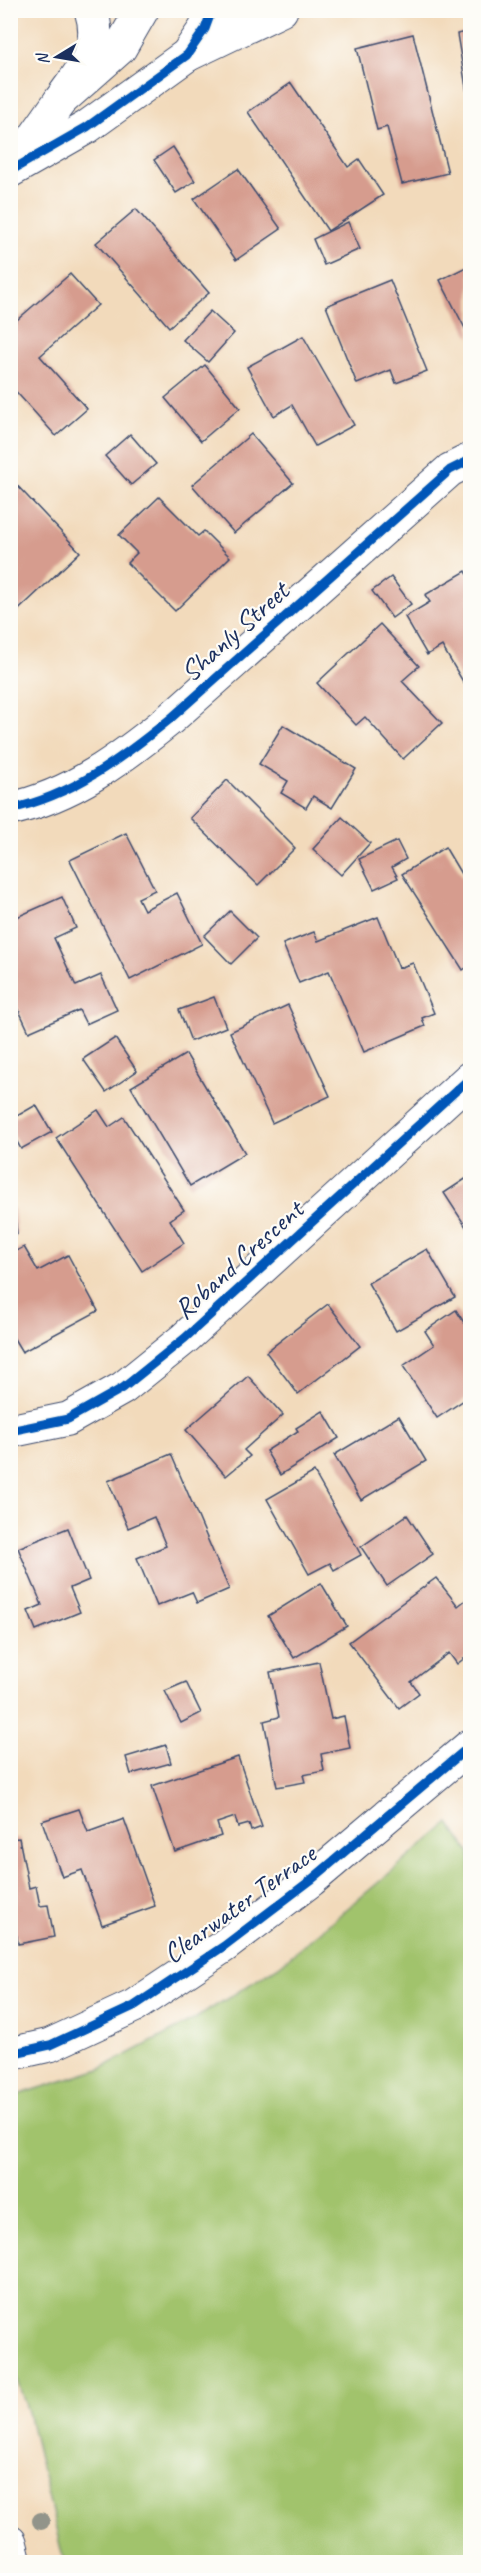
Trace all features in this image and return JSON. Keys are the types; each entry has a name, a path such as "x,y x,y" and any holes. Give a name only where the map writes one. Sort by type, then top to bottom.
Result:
{"main road":[{"path":"11,171 94,50 95,23 91,10"},
{"path":"60,101 120,48 142,10"},
{"path":"187,55 205,29 212,10"},
{"path":"11,171 87,127 187,55 281,10"},
{"name":"Shanly Street","path":"10,809 26,806 73,788 129,752 179,711 450,470 471,460"},
{"name":"Roband Crescent","path":"10,1431 68,1419 123,1388 185,1338 471,1078"},
{"name":"Clearwater Terrace","path":"10,2054 51,2045 134,2006 224,1946 311,1880 471,1746"},
{"path":"10,2542 15,2562"}],"green space":[{"path":"449,1823 470,1853 470,2562 64,2562 28,2412 11,2363 11,2097 100,2069 193,2020 279,1966"}],"building":[{"path":"470,31 470,104 469,105 457,34"},
{"path":"413,34 448,173 402,184 387,127 377,130 357,48"},
{"path":"291,83 348,167 359,159 383,195 328,231 248,112"},
{"path":"173,147 195,181 176,193 154,160"},
{"path":"238,169 281,229 236,260 194,199"},
{"path":"136,209 209,293 169,327 96,243"},
{"path":"348,222 360,249 324,265 313,239"},
{"path":"470,265 470,338 440,280"},
{"path":"70,274 98,305 40,356 87,409 56,436 10,385 10,326"},
{"path":"390,280 427,371 396,383 391,370 357,384 326,306"},
{"path":"210,311 234,333 208,362 183,340"},
{"path":"303,336 354,425 315,446 292,405 274,416 247,367"},
{"path":"205,365 240,408 201,441 165,398"},
{"path":"130,434 156,464 131,485 105,456"},
{"path":"251,434 293,483 234,533 192,485"},
{"path":"10,478 80,552 10,618"},
{"path":"159,497 198,536 204,531 230,557 175,611 127,563 137,553 119,535"},
{"path":"466,571 470,579 470,682 465,685 442,646 427,655 405,617 430,602 425,595"},
{"path":"391,577 411,604 392,618 372,591"},
{"path":"380,624 419,666 402,681 442,723 403,759 365,717 356,725 317,683"},
{"path":"283,725 356,769 332,808 313,796 306,808 281,793 288,781 259,764"},
{"path":"227,780 295,848 258,885 190,818"},
{"path":"342,817 370,843 341,875 313,849"},
{"path":"126,833 155,890 138,898 144,910 177,893 202,944 130,980 70,860"},
{"path":"397,841 406,859 392,867 398,878 374,889 359,859"},
{"path":"445,847 470,889 470,965 463,970 402,874"},
{"path":"62,897 76,928 54,938 76,986 101,975 117,1010 86,1024 79,1010 29,1032 10,991 10,920"},
{"path":"230,911 257,938 231,964 204,936"},
{"path":"378,917 399,968 413,963 434,1013 422,1018 425,1026 364,1052 329,971 299,983 283,944 314,932 318,941"},
{"path":"214,997 226,1027 191,1041 179,1010"},
{"path":"288,1005 330,1096 272,1123 230,1032"},
{"path":"115,1038 137,1071 106,1092 83,1059"},
{"path":"186,1054 245,1153 190,1186 131,1087"},
{"path":"36,1105 52,1132 21,1149 10,1129 10,1120"},
{"path":"98,1110 109,1127 124,1117 184,1210 170,1220 184,1243 142,1271 56,1138"},
{"path":"470,1176 470,1233 444,1193"},
{"path":"14,1208 17,1234 10,1235 10,1209"},
{"path":"24,1247 38,1271 68,1255 98,1311 22,1352 10,1332 10,1296 14,1294 10,1287 10,1254"},
{"path":"427,1249 455,1297 396,1331 368,1283"},
{"path":"328,1304 360,1346 298,1394 266,1352"},
{"path":"456,1310 470,1332 470,1396 437,1418 403,1366 434,1345 425,1331"},
{"path":"248,1376 283,1415 244,1450 250,1456 226,1476 186,1430"},
{"path":"323,1411 339,1438 280,1475 266,1451 298,1431 296,1428"},
{"path":"399,1416 426,1461 361,1500 334,1455"},
{"path":"171,1454 229,1589 197,1603 192,1592 157,1606 137,1558 166,1546 154,1517 128,1528 108,1481"},
{"path":"314,1472 361,1555 334,1570 330,1563 309,1574 267,1499"},
{"path":"407,1515 433,1554 387,1586 361,1547"},
{"path":"68,1528 89,1580 70,1588 80,1612 36,1630 28,1611 42,1605 18,1548"},
{"path":"436,1578 458,1606 467,1599 470,1604 470,1654 457,1664 449,1653 411,1682 419,1693 399,1708 349,1642"},
{"path":"321,1583 347,1626 294,1658 268,1616"},
{"path":"319,1662 331,1719 344,1716 350,1748 321,1754 324,1771 303,1775 305,1782 277,1787 264,1721 279,1717 270,1672"},
{"path":"186,1682 201,1713 181,1723 165,1691"},
{"path":"166,1745 171,1763 131,1774 126,1757"},
{"path":"238,1757 262,1827 251,1831 249,1824 238,1827 235,1817 217,1823 221,1836 175,1852 152,1786"},
{"path":"79,1809 88,1832 124,1819 155,1906 102,1925 82,1870 62,1877 42,1821"},
{"path":"19,1838 29,1888 36,1886 40,1906 48,1905 54,1937 18,1944 17,1936 10,1937 10,1839"}],"cycle path":[{"path":"10,171 87,127 187,55 205,29 212,10"},
{"path":"10,809 33,803 75,785 133,748 170,719 450,470 470,460"},
{"path":"10,1431 68,1419 123,1388 185,1338 470,1078"},
{"path":"10,2054 50,2045 134,2006 224,1946 311,1880 470,1746"}]}
